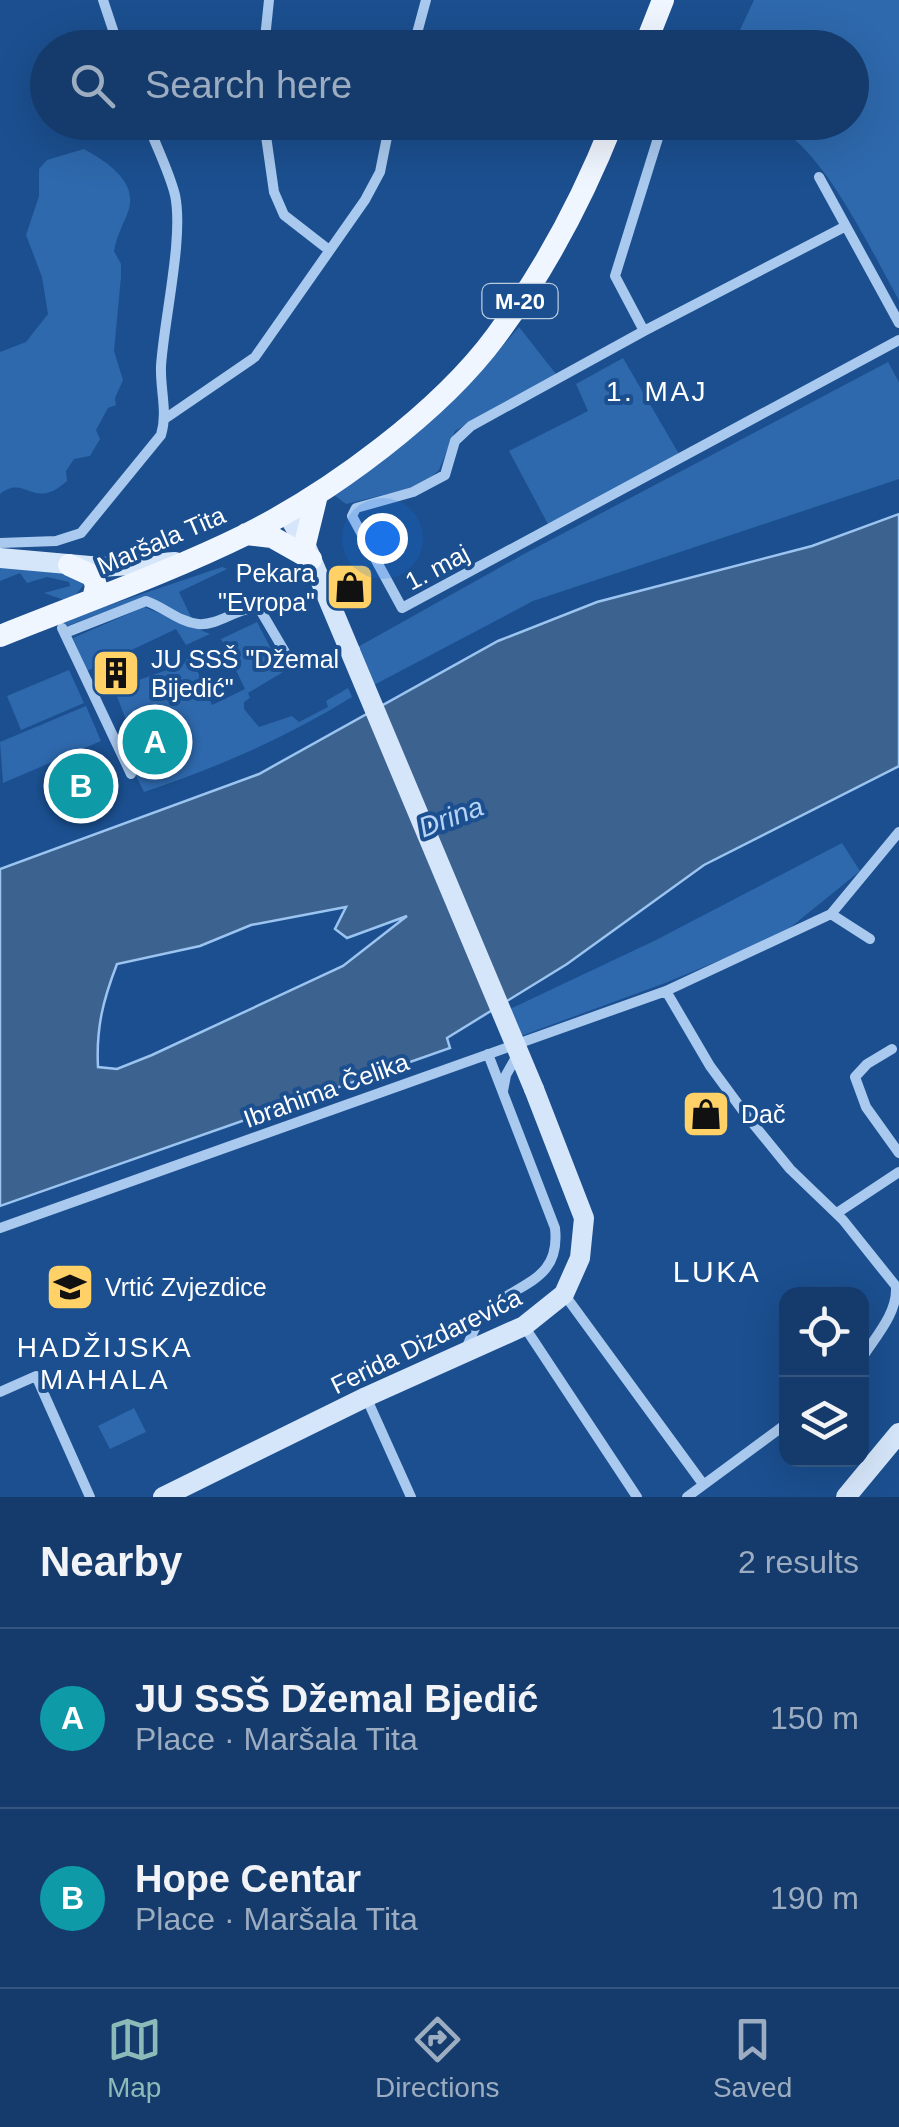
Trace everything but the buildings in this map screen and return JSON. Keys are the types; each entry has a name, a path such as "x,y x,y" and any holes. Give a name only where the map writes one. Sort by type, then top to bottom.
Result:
{"main road":[{"path":"651,30 663,0"},
{"name":"M-20","path":"286,512 317,495 471,367 496,337 553,248 590,181 606,140"},
{"path":"308,552 317,495"},
{"path":"286,512 308,552 581,1202 584,1218 580,1258 564,1294"},
{"name":"Maršala Tita","path":"0,636 60,623 93,599 246,534 286,512"},
{"path":"246,534 272,537 308,552"},
{"path":"0,558 117,568 182,561"},
{"path":"69,565 93,576 93,599"},
{"name":"Ferida Dizdarevića","path":"163,1497 366,1397 524,1326 564,1294"},
{"path":"846,1497 899,1433"}],"street":[{"path":"103,0 113,30"},
{"path":"266,30 269,0"},
{"path":"418,30 426,0"},
{"path":"154,140 174,193 178,218 160,376 166,418"},
{"path":"267,140 274,192 284,214 329,250"},
{"path":"0,543 56,541 81,534 151,450 166,418 254,357 380,172 386,140"},
{"path":"644,331 615,276 658,140"},
{"path":"819,177 899,323"},
{"name":"1. maj","path":"846,226 471,426 455,442 445,476 356,508 352,516 402,608 899,340"},
{"name":"Maršala Tita","path":"60,623 146,601 183,620 202,624 246,607 259,608 292,664"},
{"path":"60,623 131,774"},
{"path":"870,939 831,914 899,832"},
{"name":"Ibrahima Čelika","path":"0,1228 666,991 831,914"},
{"path":"666,991 710,1066 742,1110 790,1169 837,1213 898,1290 897,1300 869,1347"},
{"path":"503,1092 506,1075 526,1042"},
{"path":"892,1050 867,1064 855,1077 866,1107 899,1153"},
{"path":"465,1351 479,1319 491,1306 536,1280 554,1256 556,1242 555,1228 488,1054"},
{"path":"837,1213 899,1172"},
{"path":"564,1294 702,1484"},
{"path":"524,1326 637,1497"},
{"path":"0,1392 36,1376 90,1497"},
{"path":"366,1397 411,1497"},
{"path":"687,1497 779,1429"}],"shaded area":[{"path":"754,0 899,0 899,300 848,208 816,162 794,140 869,140 869,30 740,30"},
{"path":"84,149 119,174 129,191 128,212 114,251 121,264 121,277 114,351 123,380 116,405 108,408 96,430 100,439 90,456 74,459 66,471 67,481 46,493 17,487 0,494 0,352 26,342 48,314 42,277 26,235 39,196 39,169 47,160"},
{"path":"519,327 556,374 455,431 439,470 416,487 346,504 334,495 454,395"},
{"path":"623,358 679,454 549,526 509,451 588,411 576,384"},
{"path":"888,362 899,382 899,479 533,601 374,685 356,648 524,554"},
{"path":"0,566 73,572 86,582 70,602 44,593 70,586 69,582 47,577 27,583 20,573 0,581"},
{"path":"222,567 227,569 179,592 193,621 146,596 65,627 62,621"},
{"path":"144,607 210,634 186,645 176,629 87,671 73,638"},
{"path":"257,622 283,672 248,693 250,698 244,702 244,709 259,727 292,716 299,722 328,707 326,701 348,688 352,697 251,751 144,792 133,770 190,745 175,716 131,733 116,694 138,687 136,681 184,664 190,654 212,705 245,689 221,639"},
{"path":"69,670 84,703 21,730 7,696"},
{"path":"86,706 101,741 3,783 0,742"},
{"path":"842,843 860,871 781,935 521,1036 510,1009 654,941"},
{"path":"134,1408 146,1432 110,1449 98,1426"}],"water":[{"name":"Drina","path":"899,514 899,766 704,865 567,964 447,1038 450,1048 0,1206 0,869 259,774 498,641 597,602 812,546","holes":["346,907 335,929 347,938 407,916 343,966 152,1055 117,1069 98,1067 102,1014 117,964 200,946 251,925"]}],"place":[{"name":"Pekara \"Evropa\"","path":"350,587"},
{"name":"JU SSŠ \"Džemal Bijedić\"","path":"116,673"},
{"name":"JU SSŠ Džemal Bjedić","path":"155,742"},
{"name":"Hope Centar","path":"81,786"},
{"name":"Dač","path":"706,1114"},
{"name":"Vrtić Zvjezdice","path":"70,1287"}],"district":[{"name":"1. MAJ","path":"657,391"},
{"name":"LUKA","path":"717,1271"},
{"name":"HADŽIJSKA MAHALA","path":"105,1363"}]}
